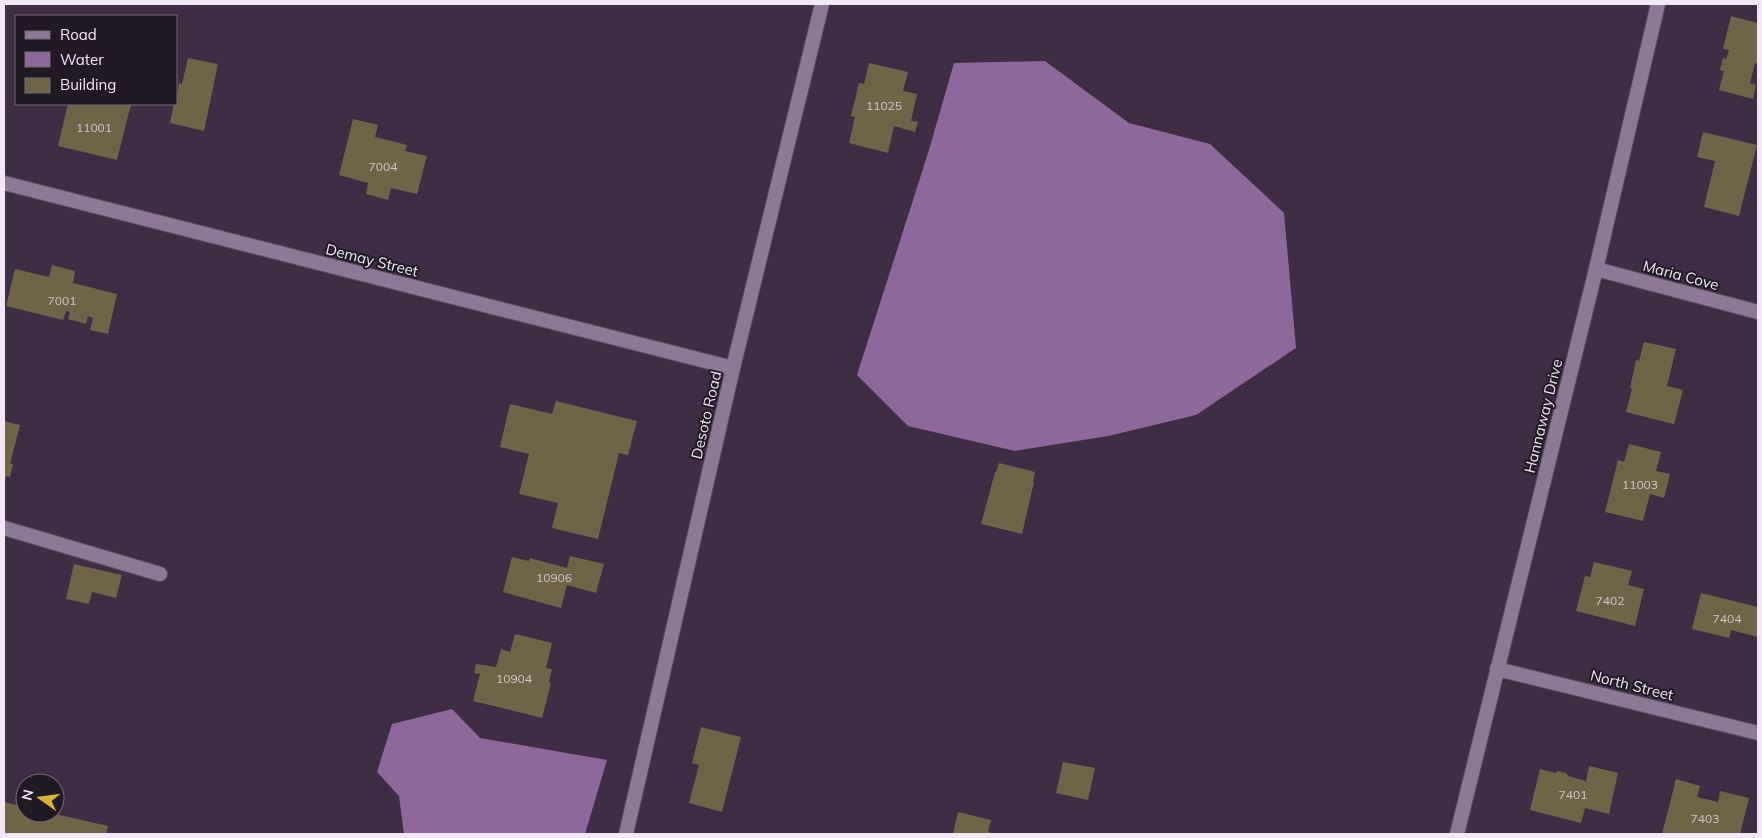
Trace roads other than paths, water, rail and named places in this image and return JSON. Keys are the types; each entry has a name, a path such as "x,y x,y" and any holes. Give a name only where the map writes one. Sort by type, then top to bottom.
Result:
{"street":[{"name":"Desoto Road","path":"626,834 733,368 822,4"},
{"name":"Hannaway Drive","path":"1457,834 1596,269 1658,4"},
{"name":"Demay Street","path":"4,183 733,368"},
{"name":"Maria Cove","path":"1596,269 1758,312"},
{"path":"4,528 160,574"},
{"name":"North Street","path":"1498,669 1758,734"}],"water":[{"path":"1045,61 1129,123 1210,144 1284,213 1296,348 1196,415 1108,436 1015,451 908,426 857,375 929,150 954,63"},
{"path":"452,709 480,738 607,760 585,834 404,834 399,796 377,772 392,724"}]}
